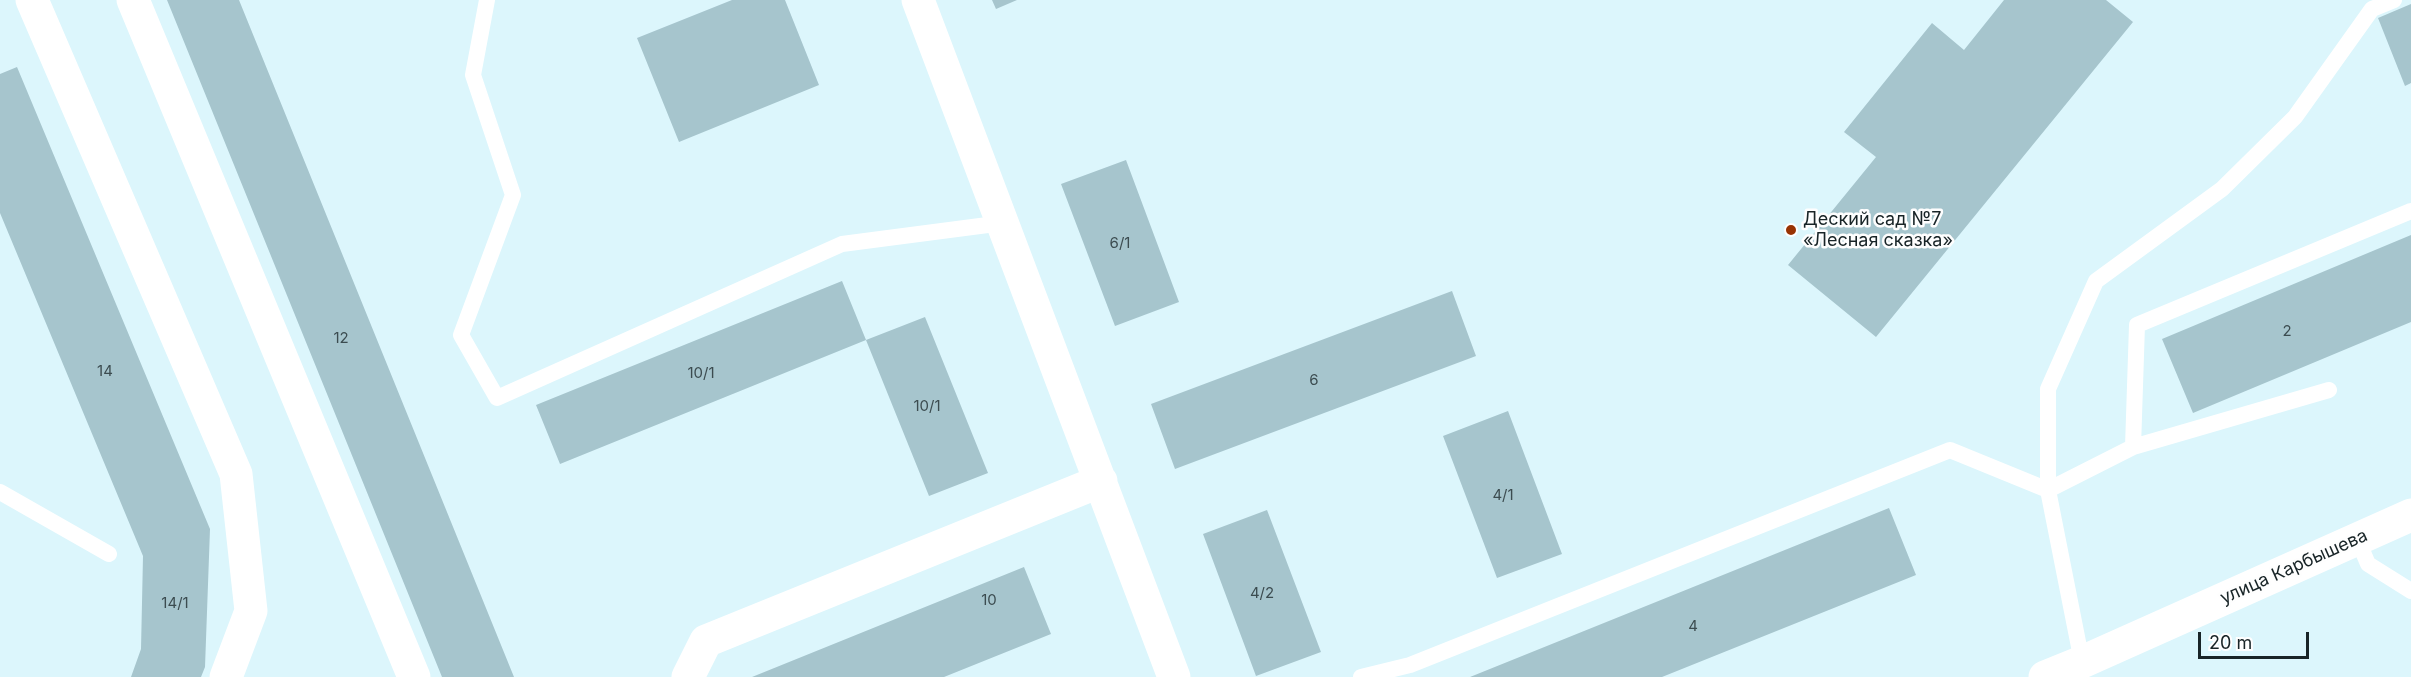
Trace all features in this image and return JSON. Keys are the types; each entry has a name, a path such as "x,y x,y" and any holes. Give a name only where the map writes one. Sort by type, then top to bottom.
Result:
{"street":[{"path":"32,0 236,474 251,610 226,677"},
{"path":"133,0 414,677"},
{"path":"918,0 1174,677"},
{"path":"688,677 706,641 1101,481"},
{"name":"улица Карбышева","path":"2045,677 2411,514"}],"lane":[{"path":"488,0 473,75 513,195 461,335 497,398 842,244 1003,224"},
{"path":"2082,662 2048,490 2048,389 2096,281 2222,189 2295,117 2372,9 2394,0"},
{"path":"2133,447 2137,325 2411,211"},
{"path":"1361,677 1410,664 1950,450 2048,490 2133,447 2329,390"},
{"path":"0,492 109,554"},
{"path":"2357,538 2368,564 2411,591"}],"building":[{"path":"167,0 239,0 514,677 442,677"},
{"path":"732,0 785,0 819,85 679,142 637,38"},
{"path":"992,0 1017,0 996,9"},
{"path":"2004,0 2106,0 2133,22 1876,337 1788,265 1876,157 1844,132 1932,23 1964,50"},
{"path":"2411,4 2411,83 2405,86 2378,18"},
{"path":"17,67 210,529 205,667 201,677 131,677 141,649 143,556 0,213 0,74"},
{"path":"1126,160 1179,302 1115,326 1061,184"},
{"path":"2411,235 2411,322 2193,413 2162,339"},
{"path":"842,281 866,340 560,464 536,405"},
{"path":"1452,291 1476,356 1175,469 1151,404"},
{"path":"925,317 988,473 929,496 866,340"},
{"path":"1508,411 1562,554 1497,578 1443,436"},
{"path":"1889,508 1916,575 1662,677 1470,677"},
{"path":"1267,510 1321,652 1256,676 1203,534"},
{"path":"1024,567 1051,634 944,677 752,677"}],"place":[{"name":"Деский сад №7 «Лесная сказка»","path":"1791,230"}]}
